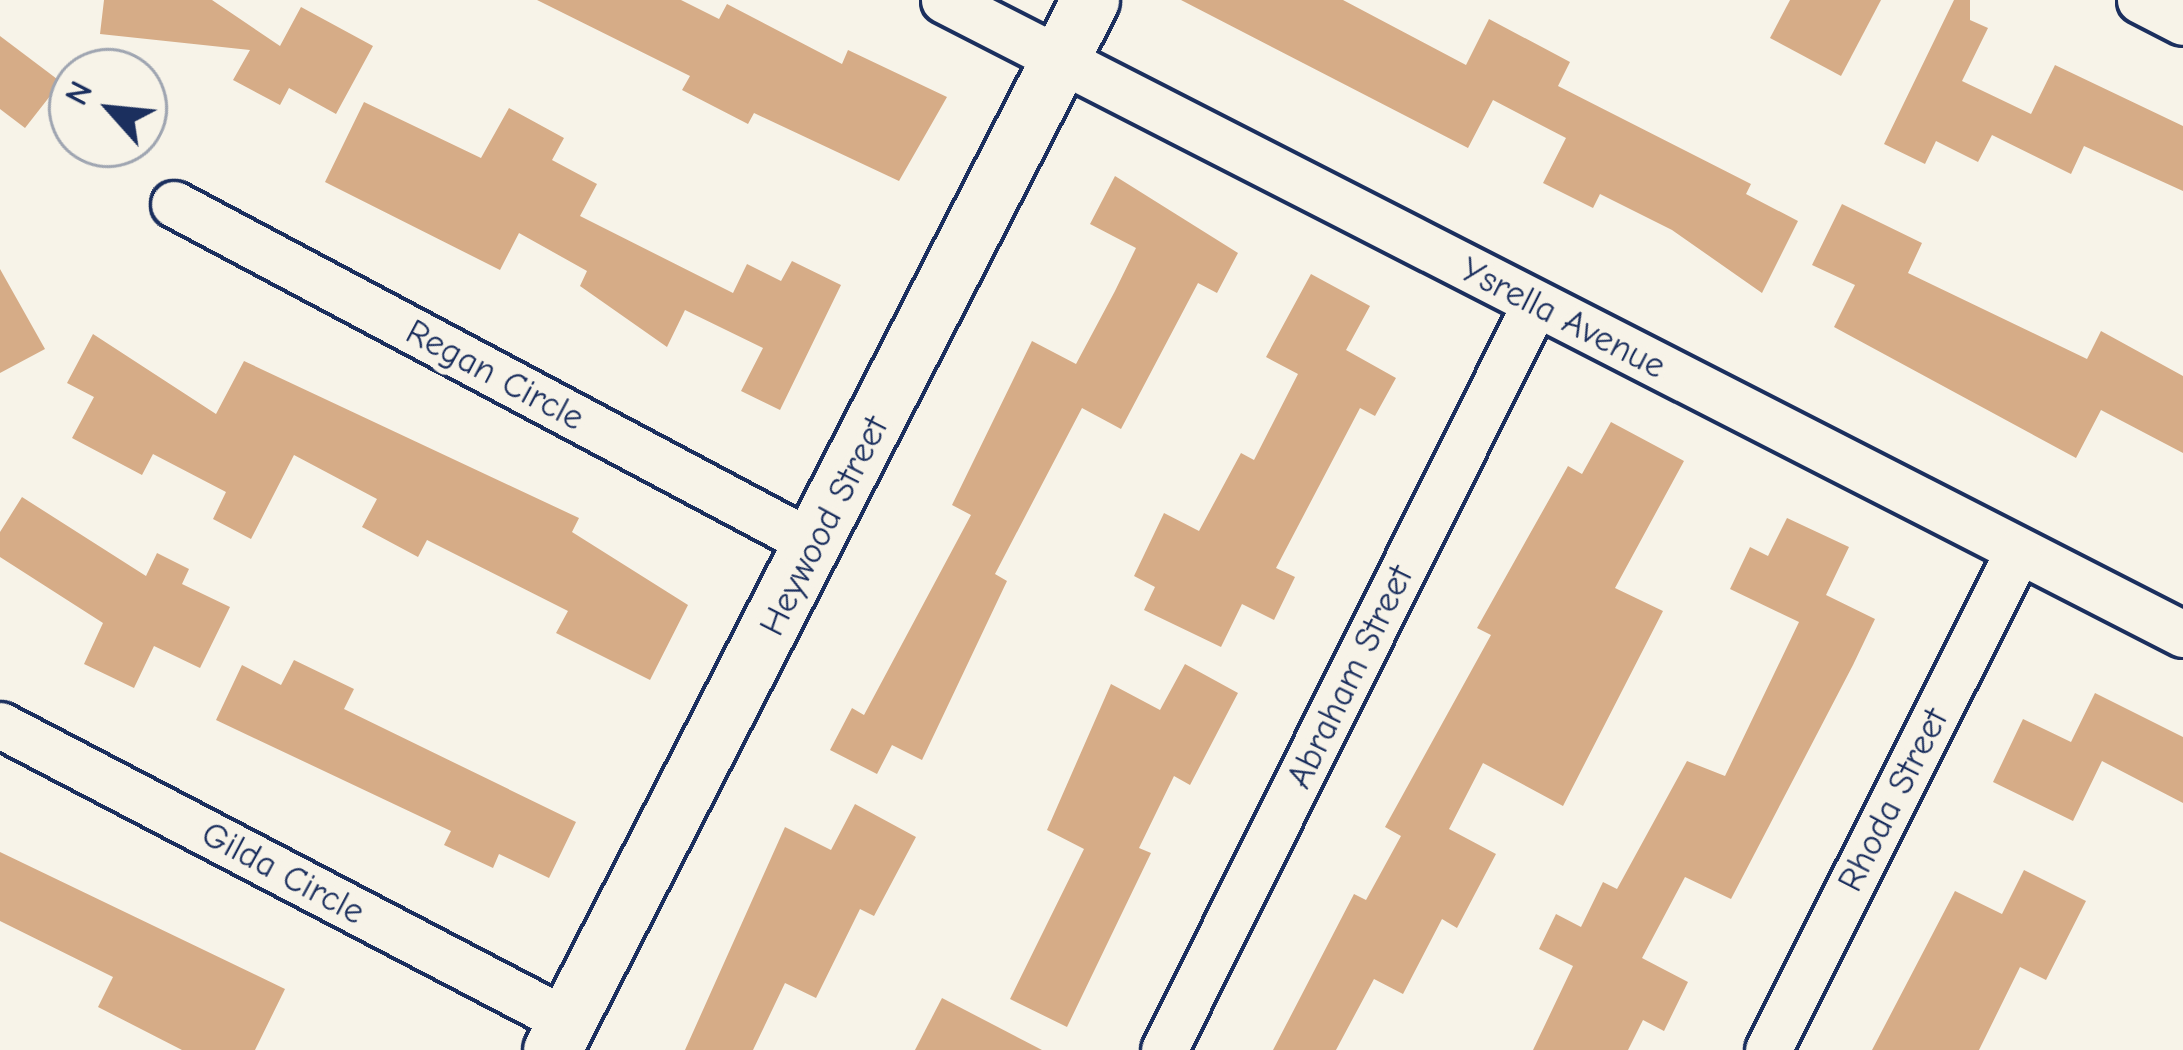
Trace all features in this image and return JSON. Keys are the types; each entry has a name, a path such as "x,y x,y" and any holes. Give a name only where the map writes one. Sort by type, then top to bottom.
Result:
{"street":[{"name":"Ysrella Avenue","path":"944,0 2183,634"},
{"name":"Heywood Street","path":"560,1035 816,545 1090,0"},
{"path":"2140,0 2183,22"},
{"name":"Regan Circle","path":"174,204 816,545"},
{"name":"Abraham Street","path":"1164,1050 1535,304"},
{"name":"Rhoda Street","path":"1768,1050 2018,551"},
{"name":"Gilda Circle","path":"0,725 560,1035"}],"building":[{"path":"104,0 212,0 280,46 301,7 373,46 336,114 289,88 280,105 233,80 250,50 100,34"},
{"path":"537,0 681,0 719,19 727,4 842,64 848,50 947,97 899,181 754,113 748,124 682,90 690,76"},
{"path":"1181,0 1343,0 1466,65 1489,19 1570,62 1558,86 1751,184 1746,194 1798,221 1762,293 1672,230 1600,194 1593,208 1543,183 1566,138 1493,100 1468,148"},
{"path":"1790,0 1881,0 1841,76 1770,38"},
{"path":"1954,0 1970,0 1970,20 1988,28 1962,81 2031,114 2055,65 2183,126 2183,191 2084,146 2071,174 1992,135 1978,162 1936,141 1925,164 1884,144"},
{"path":"0,36 48,72 48,99 25,128 0,109"},
{"path":"364,102 481,158 509,108 564,138 552,160 597,184 580,216 733,293 747,264 781,281 792,261 841,285 780,410 741,391 763,348 685,310 667,347 580,286 587,271 519,233 500,270 325,182"},
{"path":"1115,176 1238,253 1217,293 1198,283 1121,429 1082,408 995,574 1007,581 922,760 892,745 877,774 830,750 852,708 864,715 971,515 952,505 1032,341 1076,364 1115,291 1136,248 1090,224"},
{"path":"1842,204 1922,243 1908,273 2087,359 2101,331 2183,376 2183,453 2101,410 2076,458 1834,327 1855,285 1812,265"},
{"path":"0,269 45,349 0,373"},
{"path":"1311,274 1370,306 1346,350 1396,378 1375,416 1360,408 1276,568 1295,577 1274,620 1242,604 1221,647 1144,610 1155,587 1134,576 1164,513 1199,531 1241,453 1254,460 1298,374 1266,357"},
{"path":"93,334 216,414 244,361 579,518 572,532 688,605 650,680 556,633 568,611 427,540 418,557 362,527 377,499 294,455 251,539 213,519 226,492 153,454 142,475 72,438 94,397 67,383"},
{"path":"1611,422 1684,461 1615,588 1663,611 1563,806 1483,763 1449,829 1496,854 1457,928 1442,919 1403,994 1374,979 1336,1050 1273,1050 1354,894 1366,900 1401,836 1385,827 1491,635 1477,628 1568,466 1582,474"},
{"path":"22,497 146,576 157,553 189,569 182,584 230,607 200,668 154,646 134,688 84,664 103,623 0,557 0,532"},
{"path":"1787,518 1849,547 1826,595 1875,619 1731,899 1685,877 1642,958 1688,982 1664,1031 1643,1020 1628,1050 1533,1050 1573,966 1539,949 1556,914 1581,927 1603,882 1617,889 1687,761 1725,776 1799,622 1730,589 1750,547 1768,556"},
{"path":"294,660 354,689 344,709 576,822 549,878 499,854 493,868 444,845 451,831 216,720 242,665 281,685"},
{"path":"1185,664 1238,693 1190,785 1174,776 1139,848 1151,853 1067,1027 1010,999 1084,849 1047,830 1111,684 1160,710"},
{"path":"2095,693 2183,737 2183,803 2102,761 2073,821 1993,782 2023,719 2071,742"},
{"path":"855,804 916,837 874,916 860,909 816,998 785,983 753,1050 685,1050 785,827 831,850"},
{"path":"0,852 285,989 255,1050 182,1050 98,1007 113,977 0,921"},
{"path":"2024,870 2086,901 2046,980 2020,967 1979,1050 1872,1050 1955,891 2002,914"},
{"path":"942,998 1042,1050 915,1050"}]}
